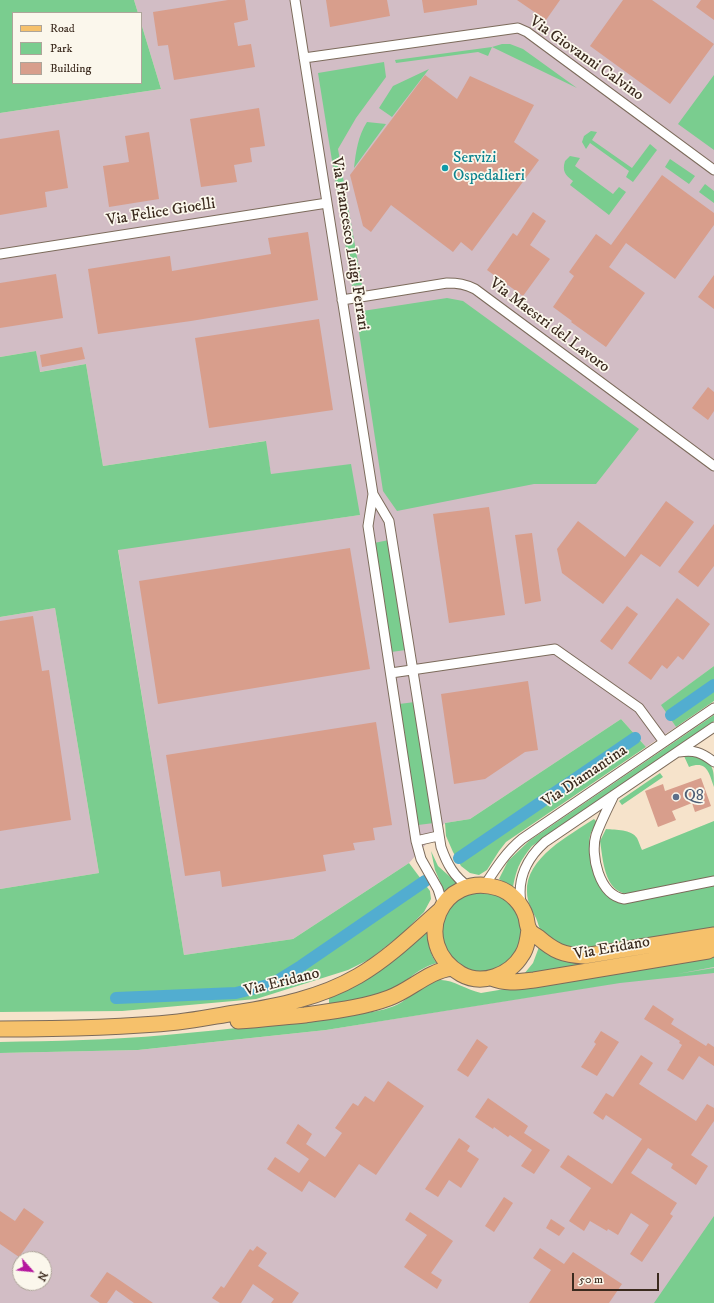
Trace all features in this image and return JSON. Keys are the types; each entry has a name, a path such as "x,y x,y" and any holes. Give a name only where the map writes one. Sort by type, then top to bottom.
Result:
{"main road":[{"name":"Via Eridano","path":"179,1022 275,1006 300,1000 329,990 357,976 384,959 442,907 450,897 469,887 485,885 499,888 512,896 521,907 529,929 527,942 522,955 514,965 504,973 491,978"},
{"name":"Via Eridano","path":"442,907 436,919 435,930 436,941 444,961 464,975 478,978 491,978 502,982 510,983 534,980 708,951 714,948"},
{"name":"Via Eridano","path":"529,929 544,942 558,951 568,955 584,956 714,935"},
{"name":"Via Eridano","path":"0,1029 70,1028 265,1019 321,1012 358,1006 390,998 428,976 452,968"}],"street":[{"name":"Via Francesco Luigi Ferrari","path":"295,0 373,494 368,526 416,841 421,859 438,889 442,907"},
{"name":"Via Giovanni Calvino","path":"304,58 518,28 527,32 714,170"},
{"name":"Via Felice Gioelli","path":"0,254 327,203"},
{"name":"Via Maestri del Lavoro","path":"342,300 447,283 468,285 714,466"},
{"name":"Via Francesco Luigi Ferrari","path":"373,494 389,521 438,836 443,853 452,871 456,877 469,887"},
{"path":"391,673 555,649 639,708 664,742"},
{"name":"Via Diamantina","path":"485,885 504,856 522,839 714,708"},
{"name":"Via Diamantina","path":"521,907 519,893 521,881 530,859 537,850 552,837 714,727"},
{"path":"677,752 691,751 702,753 714,762"},
{"path":"615,794 603,817 596,836 595,846 595,857 598,871 603,884 614,896 624,899 714,881"},
{"path":"416,841 438,836"}],"shaded area":[{"path":"134,0 714,0 714,666 662,705 676,727 646,747 621,719 470,819 445,823 409,863 293,939 184,955 118,549 360,515 271,474 265,441 103,466 86,364 39,372 36,351 0,357 0,113 161,89 142,26 142,12 138,12"},
{"path":"55,608 99,873 0,889 0,617"},
{"path":"714,967 714,1303 0,1303 0,1053 138,1050 326,1030"}],"green space":[{"path":"0,0 134,0 138,12 12,12 12,84 142,84 142,26 161,89 0,113"},
{"path":"502,44 510,44 523,49 577,88 492,47"},
{"path":"492,47 488,56 478,52 396,63 395,60"},
{"path":"384,62 386,77 356,118 338,149 362,285 352,286 318,73"},
{"path":"429,69 392,117 379,108 393,86"},
{"path":"714,75 714,150 678,124"},
{"path":"367,122 386,124 354,168 359,138"},
{"path":"591,131 597,132 592,140 632,168 650,144 657,150 633,182 626,177 629,171 590,143 586,149 582,142 584,136"},
{"path":"570,156 580,158 575,166 613,194 619,187 626,192 609,215 570,185 573,181 566,175 564,168 565,161"},
{"path":"670,159 695,176 689,184 665,167"},
{"path":"705,184 714,191 714,203 699,192"},
{"path":"447,298 463,301 639,429 596,484 534,484 397,511 383,491 356,312"},
{"path":"36,351 40,372 86,364 103,466 266,441 271,474 351,464 360,515 118,550 184,955 293,939 409,863 430,891 431,899 424,912 403,933 370,959 348,970 256,999 122,1011 0,1012 0,889 99,873 55,608 0,617 0,357"},
{"path":"389,540 406,650 391,652 374,543"},
{"path":"714,666 714,701 676,727 661,705"},
{"path":"415,702 434,823 418,825 399,704"},
{"path":"714,715 714,721 532,846 520,865 513,887 499,879 508,861 529,841"},
{"path":"621,719 646,747 506,842 487,870 479,875 470,873 461,866 446,836 445,823 470,819"},
{"path":"700,755 711,765 714,776 714,787 711,777 706,769 700,765 689,767 684,756"},
{"path":"660,773 663,777 622,805 619,801"},
{"path":"594,819 597,822 590,836 590,848 599,885 607,895 613,899 630,902 714,886 714,929 584,949 561,944 546,936 540,929 529,903 527,896 528,880 533,868 541,858 562,840"},
{"path":"714,821 714,876 627,894 619,892 609,881 604,865 600,841 606,829 623,830 631,833 637,838 642,850"},
{"path":"431,851 438,866 457,883 444,891 435,870"},
{"path":"485,889 511,900 524,924 520,951 500,970 473,973 460,967 443,946 442,919 459,896"},
{"path":"432,921 430,948 431,953 437,963 417,972 387,993 366,999 329,1004 329,997"},
{"path":"707,943 597,964 524,974 533,963 539,947 549,955 569,962 601,961"},
{"path":"714,954 714,967 677,974 714,968 714,973 620,983 326,1030 138,1050 0,1053 0,1042 145,1037 241,1028 370,1012 384,1009 402,1002 425,985 441,980 446,980 481,993"},
{"path":"714,1216 714,1303 654,1303"}],"building":[{"path":"228,0 245,0 248,20 234,23 238,46 251,44 255,67 174,80 168,45 158,46 153,12"},
{"path":"326,0 387,0 390,16 330,27"},
{"path":"422,0 477,0 477,5 424,13"},
{"path":"517,0 560,0 546,20"},
{"path":"623,0 652,0 714,44 670,104 590,46"},
{"path":"701,0 714,0 714,20 696,7"},
{"name":"Servizi Ospedalieri","path":"425,75 457,99 470,76 534,105 514,142 539,160 472,251 461,242 453,252 391,205 371,232 363,226 350,175"},
{"path":"259,108 265,146 250,148 252,162 234,165 237,182 201,187 190,119"},
{"path":"59,130 68,188 45,192 47,207 0,215 0,139"},
{"path":"149,132 159,199 109,207 103,166 129,162 125,136"},
{"path":"662,175 714,213 714,225 675,279 626,243 609,267 645,293 606,347 553,307 574,276 569,272 596,234 611,245"},
{"path":"533,212 546,221 530,245 550,259 523,296 487,270 513,233 517,236"},
{"path":"308,232 318,300 191,321 98,334 88,269 170,256 172,271 271,254 268,238"},
{"path":"56,274 63,318 0,328 0,283"},
{"path":"714,275 714,309 698,297"},
{"path":"319,319 333,410 209,428 195,338"},
{"path":"82,347 85,359 42,367 40,355"},
{"path":"708,387 714,392 714,411 708,420 692,408"},
{"path":"666,501 694,522 660,567 641,554 603,604 562,573 557,549 578,521 625,557"},
{"path":"489,507 505,615 449,623 433,514"},
{"path":"714,524 714,566 698,587 678,572"},
{"path":"532,533 541,601 525,604 515,535"},
{"path":"350,548 370,669 158,704 139,581"},
{"path":"677,598 710,624 683,660 678,656 667,669 662,665 651,680 628,663"},
{"path":"627,606 638,614 612,650 600,641"},
{"path":"33,616 42,671 49,670 71,820 0,831 0,621"},
{"path":"528,681 538,750 525,752 485,779 454,784 441,694"},
{"path":"376,722 392,825 373,828 375,840 353,843 355,850 323,855 326,871 222,887 220,871 185,876 166,755"},
{"path":"701,778 711,806 695,812 692,803 672,811 676,820 658,827 645,791 663,784 665,791"},
{"path":"653,1005 674,1019 671,1024 706,1046 708,1043 714,1047 714,1066 699,1056 683,1080 667,1070 682,1045 679,1043 680,1041 644,1019"},
{"path":"601,1031 619,1042 597,1076 581,1067 596,1044 594,1042"},
{"path":"477,1039 488,1047 468,1077 457,1070"},
{"path":"641,1055 653,1063 639,1084 696,1121 707,1104 714,1108 714,1121 691,1155 708,1166 696,1185 671,1168 673,1164 648,1148 631,1173 677,1203 670,1214 673,1216 642,1262 630,1254 649,1225 631,1213 618,1235 608,1229 607,1231 590,1221 584,1231 569,1221 591,1188 560,1167 568,1155 612,1184 642,1139 606,1115 603,1120 593,1113 606,1093 613,1097"},
{"path":"388,1081 424,1106 376,1175 359,1164 335,1198 309,1181 302,1192 267,1169 275,1157 299,1173 309,1159 286,1143 298,1124 312,1134 306,1144 325,1157 342,1133 335,1128 353,1103 358,1106 365,1096 374,1102"},
{"path":"488,1098 528,1126 524,1133 550,1150 534,1174 521,1166 532,1150 510,1135 508,1137 494,1127 493,1129 475,1117"},
{"path":"459,1138 470,1146 467,1151 479,1159 461,1188 449,1180 438,1197 425,1189"},
{"path":"504,1197 513,1203 494,1232 485,1226"},
{"path":"24,1208 44,1222 23,1251 12,1251 12,1252 0,1244 0,1211 15,1221"},
{"path":"410,1212 453,1241 431,1273 442,1280 437,1289 404,1267 427,1235 405,1220"},
{"path":"551,1219 565,1228 559,1236 546,1228"},
{"path":"257,1246 267,1253 258,1266 299,1293 292,1303 271,1303 274,1299 253,1284 241,1303 220,1303 212,1298 221,1286 224,1288 250,1249 253,1251"},
{"path":"540,1248 564,1264 573,1252 622,1284 609,1303 529,1303 551,1270 533,1258"},
{"path":"107,1272 153,1303 134,1303 116,1290 107,1303 100,1303 90,1296"}],"waterway":[{"path":"671,715 714,685"},
{"path":"459,858 635,738"},
{"path":"116,998 236,993 272,984 301,966 425,881"}],"place":[{"name":"Servizi Ospedalieri","path":"445,168"},
{"name":"Q8","path":"676,797"}]}
